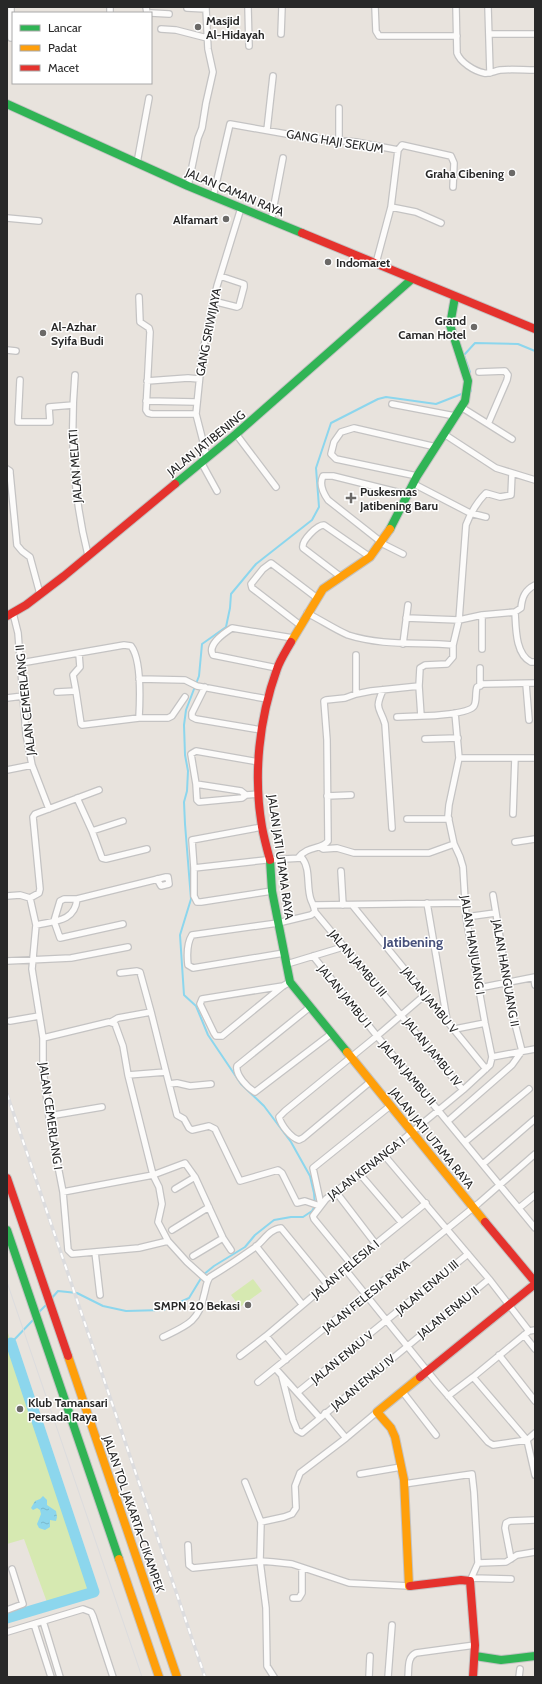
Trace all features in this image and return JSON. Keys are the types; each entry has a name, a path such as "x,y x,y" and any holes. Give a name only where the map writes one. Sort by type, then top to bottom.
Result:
{"main road":[{"name":"JALAN CAMAN RAYA","path":"7,104 213,197 535,329"},
{"name":"JALAN JATIBENING","path":"9,615 40,594 88,556 236,434 412,279"},
{"name":"JALAN JATI UTAMA RAYA","path":"377,1412 535,1283 310,1007 287,984 287,964 272,890 270,860 262,827 259,794 261,730 267,699 277,668 307,613 323,589 370,557 382,542 416,480 463,404 468,381 450,325 456,297"},
{"name":"JALAN TOL JAKARTA–CIKAMPEK","path":"7,1178 177,1677"},
{"path":"7,1230 159,1677"},
{"path":"377,1412 391,1428 395,1437 401,1467 407,1519 409,1586 471,1579 475,1645 473,1677"},
{"path":"475,1656 501,1660 535,1656"}],"street":[{"path":"11,7 11,38"},
{"path":"248,7 249,46"},
{"path":"281,34 282,7"},
{"path":"375,7 376,31 379,36 457,36"},
{"path":"456,7 458,57 477,71 490,73 500,70 535,70"},
{"path":"488,7 490,73"},
{"path":"187,8 206,8 208,49 213,72 202,128 198,138 188,186"},
{"path":"152,13 169,14"},
{"path":"160,29 176,30 207,38"},
{"path":"489,34 535,34"},
{"path":"267,130 273,76"},
{"path":"137,163 149,98"},
{"path":"339,108 339,141"},
{"name":"GANG HAJI SEKUM","path":"213,197 230,124 309,138 356,142 398,150 391,207 376,263"},
{"path":"398,150 402,145 451,156 454,163 453,187"},
{"path":"271,221 283,158"},
{"path":"391,207 416,212 441,223"},
{"name":"GANG SRIWIJAYA","path":"217,491 204,460 196,414 196,402 205,340 213,301 241,208"},
{"path":"7,218 39,221"},
{"path":"213,301 237,307 239,306 244,284 220,276"},
{"path":"139,297 140,322 149,328 150,332 146,410 148,413 196,414"},
{"path":"7,350 16,351"},
{"path":"479,372 506,371 508,375 488,424"},
{"name":"JALAN MELATI","path":"75,375 72,405 72,440 76,498 88,556"},
{"path":"147,381 188,378 199,379"},
{"path":"20,380 18,422 50,422 49,406 72,405"},
{"path":"146,401 196,402"},
{"path":"392,404 455,416"},
{"path":"463,404 488,424 512,439"},
{"path":"436,447 354,428 342,431 336,439 331,450 331,454 336,459 416,480 470,513 486,517"},
{"path":"236,434 276,487"},
{"path":"444,434 496,468 535,480"},
{"path":"7,470 10,470 18,545 22,551 30,557 40,594"},
{"path":"421,716 419,671 421,666 447,664 453,657 453,645 459,620 464,534 470,513 477,502 487,493 500,497 511,495 512,473"},
{"path":"402,554 382,542 328,500 324,495 321,479 323,476 333,476 409,495"},
{"path":"341,576 303,548 302,545 304,542 318,526 324,525 370,557"},
{"path":"300,625 252,588 251,584 263,568 269,564 273,564 317,598"},
{"path":"406,618 459,620 515,612 521,608 524,593 528,588 535,584"},
{"path":"403,644 408,605"},
{"path":"515,612 517,634 521,649 526,659 531,662 535,662"},
{"path":"307,613 341,632 350,635 403,644 453,645"},
{"name":"JALAN CEMERLANG II","path":"9,615 18,634 26,734 32,765 49,809"},
{"path":"482,616 482,649"},
{"path":"277,668 212,654 212,648 214,643 230,629 235,628 293,638"},
{"path":"21,663 124,645 132,646 138,663 139,718"},
{"path":"79,654 80,667 73,675 82,726 139,718 168,718 172,716 185,696"},
{"path":"356,655 356,694"},
{"path":"397,717 466,711 474,706 476,690 480,686 480,668"},
{"path":"139,679 185,680 197,686 267,699"},
{"path":"480,686 535,683"},
{"path":"526,684 529,720"},
{"path":"298,858 304,851 326,844 328,841 327,740 324,701 345,698 356,694 419,686"},
{"path":"205,687 192,713 192,717 196,719 261,730"},
{"path":"383,690 378,704 378,709 385,724 392,828"},
{"path":"57,692 76,691"},
{"path":"7,698 23,696"},
{"name":"JALAN HANJUANG I","path":"455,713 459,758 449,805 449,819 454,844 463,867 466,917 492,1058"},
{"path":"425,739 458,738"},
{"path":"259,762 196,751 191,754 198,802 242,798 246,795 259,794"},
{"path":"459,758 535,758"},
{"path":"514,814 515,758"},
{"path":"7,770 32,765"},
{"path":"196,784 241,791 246,795"},
{"path":"7,896 20,895 30,898 39,893 40,889 32,821 36,814 99,790"},
{"path":"327,796 351,795"},
{"path":"77,798 102,858 106,859 147,849"},
{"path":"407,819 449,819"},
{"path":"92,831 124,821"},
{"path":"262,827 192,840 194,896 197,902 272,890"},
{"path":"515,842 535,838"},
{"path":"319,846 323,849 337,848 354,853 429,853 454,844"},
{"path":"194,868 302,858 315,912 311,915 278,923 192,935 188,943 188,965 193,968 284,953"},
{"path":"341,871 343,905"},
{"path":"122,924 62,939 59,937 54,921 61,900 77,899 157,879"},
{"name":"JALAN HANGUANG II","path":"493,895 507,983 522,1051"},
{"name":"JALAN CEMERLANG I","path":"30,898 36,925 32,969 43,1038 43,1069 53,1147 63,1192 68,1250 72,1254 95,1252 139,1248 168,1241"},
{"path":"36,925 65,920 71,914 77,899"},
{"path":"314,906 465,902"},
{"path":"427,903 447,1020"},
{"name":"JALAN JAMBU V","path":"353,906 455,1029 486,1069"},
{"name":"JALAN JAMBU III","path":"315,912 402,1015"},
{"path":"466,917 495,913"},
{"path":"7,961 71,958 128,947"},
{"path":"287,964 343,947"},
{"name":"JALAN JAMBU I","path":"313,956 377,1036"},
{"path":"120,973 140,972 177,1115 184,1119 189,1128 192,1130 209,1126 215,1129 240,1181 278,1170 282,1173 297,1202 305,1201 319,1206"},
{"path":"479,988 534,978 535,985"},
{"path":"287,984 222,1036 216,1036 200,1004 202,999 287,984"},
{"path":"370,1082 303,1138 298,1140 291,1135 280,1121 281,1114 351,1058 426,994"},
{"path":"310,1007 237,1066 236,1070 239,1075 255,1092 331,1034"},
{"path":"43,1038 111,1022 118,1018 151,1012"},
{"name":"JALAN JAMBU IV","path":"402,1015 463,1090"},
{"path":"10,1021 39,1016"},
{"path":"111,1022 115,1024 119,1033 153,1175 159,1187 162,1204 158,1222 168,1241 205,1279"},
{"path":"455,1029 485,1023"},
{"name":"JALAN JAMBU II","path":"377,1036 535,1228"},
{"path":"486,1069 490,1065 492,1058 535,1049"},
{"path":"448,1121 512,1065 522,1051"},
{"name":"JALAN KENANGA I","path":"319,1206 439,1110 486,1069"},
{"path":"128,1075 166,1072"},
{"path":"169,1084 177,1082 190,1086 211,1084"},
{"path":"465,1142 529,1089"},
{"path":"351,1264 314,1219 313,1216 319,1206 313,1168 390,1106"},
{"path":"49,1116 102,1107"},
{"path":"483,1164 535,1119"},
{"name":"JALAN FELESIA RAYA","path":"258,1382 276,1369 473,1208 535,1154"},
{"path":"384,1155 489,1279 528,1331"},
{"path":"63,1192 153,1175 185,1163 188,1165 195,1177 223,1238 231,1250"},
{"path":"359,1173 401,1222"},
{"path":"175,1189 195,1177"},
{"path":"336,1192 375,1243"},
{"path":"519,1208 535,1195"},
{"name":"JALAN FELESIA I","path":"240,1356 266,1336 375,1243 426,1203"},
{"path":"172,1230 209,1208"},
{"path":"205,1279 256,1246 276,1229 281,1228 327,1284"},
{"path":"192,1256 223,1238"},
{"path":"256,1246 302,1304"},
{"path":"95,1252 100,1295"},
{"name":"JALAN ENAU III","path":"387,1321 468,1254"},
{"path":"345,1269 448,1396 488,1442 493,1445 527,1440 535,1434"},
{"path":"163,1337 192,1322 199,1313 203,1301 205,1279"},
{"name":"JALAN ENAU II","path":"407,1345 489,1279"},
{"name":"JALAN ENAU V","path":"298,1392 387,1321"},
{"path":"448,1396 528,1331 535,1330"},
{"path":"524,1335 535,1349"},
{"path":"266,1336 286,1360"},
{"name":"JALAN ENAU IV","path":"346,1438 325,1413 407,1345"},
{"path":"498,1355 535,1401"},
{"path":"276,1369 320,1418"},
{"path":"282,1377 292,1420 297,1430 302,1433 325,1413"},
{"path":"473,1377 527,1440 535,1475"},
{"path":"402,1391 436,1435"},
{"path":"261,1522 292,1514 296,1506 295,1486 300,1473 377,1412"},
{"path":"360,1474 401,1467"},
{"path":"404,1484 472,1474 478,1563 471,1579 511,1579"},
{"path":"245,1482 261,1522 260,1561 266,1608 267,1666 274,1677"},
{"path":"511,1559 505,1528 506,1523 510,1521 535,1520"},
{"path":"188,1545 189,1565 193,1568 260,1561 292,1564 348,1583 409,1586"},
{"path":"478,1563 502,1563 517,1555 535,1552"},
{"path":"294,1598 298,1598 302,1593 302,1568"},
{"path":"7,1610 23,1604 12,1569"},
{"path":"7,1632 83,1609 91,1612 113,1677"},
{"path":"43,1621 60,1677"},
{"path":"34,1624 51,1677"},
{"path":"388,1677 392,1625"},
{"path":"408,1677 409,1659 411,1655 416,1653 475,1645"},
{"path":"369,1677 370,1656"},
{"path":"519,1677 520,1669"}],"green space":[{"path":"253,1279 262,1291 240,1307 231,1295"},
{"name":"Klub Tamansari Persada Raya","path":"7,1330 94,1592 48,1605 24,1539 7,1544"}],"water":[{"path":"43,1496 47,1500 47,1505 56,1511 57,1517 56,1521 50,1520 50,1527 45,1530 39,1528 37,1524 41,1514 40,1510 37,1508 33,1510 31,1508 35,1501"}],"waterway":[{"path":"470,372 464,355 475,343 518,344 535,351"},
{"path":"468,392 471,391 471,384"},
{"path":"51,1299 58,1291 77,1293 103,1306 126,1311 163,1310 189,1298 203,1275 214,1266 245,1247 255,1235 274,1220 291,1217 303,1217 312,1211 315,1206 310,1176 291,1142 264,1106 241,1084 208,1035 196,1006 184,995 180,935 191,899 184,802 187,791 188,771 185,755 184,725 186,710 199,676 202,644 226,627 231,594 256,564 312,520 319,507 316,468 331,423 378,399 386,397 436,404 464,393"},
{"path":"39,1312 47,1304"},
{"path":"11,1343 34,1319"},
{"path":"7,1618 94,1592 11,1343"}],"tram line":[{"path":"7,1282 142,1677"}],"railway":[{"path":"7,1094 205,1677"}],"traffic: fast":[{"path":"7,104 188,186 302,233"},
{"path":"175,484 236,434 412,279"},
{"path":"390,529 417,476 465,401 468,381 450,325 455,297"},
{"path":"270,860 272,891 290,982 347,1052"},
{"path":"7,1230 119,1559"},
{"path":"475,1656 501,1660 535,1656"}],"traffic: slow":[{"path":"291,642 323,589 370,557 390,529"},
{"path":"347,1052 485,1222"},
{"path":"68,1356 177,1677"},
{"path":"410,1586 404,1480 395,1437 391,1428 377,1412 420,1377"},
{"path":"119,1559 159,1677"}],"traffic: jam":[{"path":"302,233 535,329"},
{"path":"7,616 26,605 64,576 175,484"},
{"path":"270,860 259,807 259,747 271,688 281,659 291,642"},
{"path":"7,1178 68,1356"},
{"path":"485,1222 535,1282"},
{"path":"420,1377 535,1284"},
{"path":"410,1586 461,1580 470,1581 475,1645 473,1677"}],"place":[{"name":"Masjid Al-Hidayah","path":"198,27"},
{"name":"Graha Cibening","path":"512,173"},
{"name":"Alfamart","path":"226,219"},
{"name":"Indomaret","path":"328,262"},
{"name":"Grand Caman Hotel","path":"474,327"},
{"name":"Al-Azhar Syifa Budi","path":"43,333"},
{"name":"Puskesmas Jatibening Baru","path":"351,498"},
{"name":"SMPN 20 Bekasi","path":"248,1305"},
{"name":"Klub Tamansari Persada Raya","path":"20,1409"}],"district":[{"name":"Jatibening","path":"413,942"}]}
